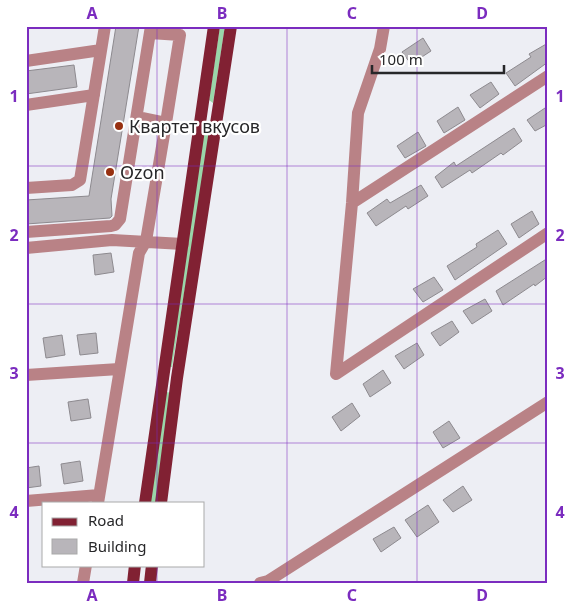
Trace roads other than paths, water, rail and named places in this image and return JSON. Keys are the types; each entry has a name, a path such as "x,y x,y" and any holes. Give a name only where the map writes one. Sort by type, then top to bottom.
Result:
{"main road":[{"path":"145,502 214,26"},
{"path":"161,502 177,378 231,26"},
{"path":"133,583 136,566"},
{"path":"150,583 152,566"}],"street":[{"path":"26,188 72,185 78,182 81,176 105,26"},
{"path":"384,26 380,49 358,113 352,203 336,374 548,233"},
{"path":"26,232 111,226 118,222 121,215 151,30 181,31 146,241 139,253 99,499 26,501"},
{"path":"26,61 101,50"},
{"path":"352,203 548,76"},
{"path":"26,105 94,95"},
{"path":"202,110 211,106 218,111"},
{"path":"137,117 166,123"},
{"path":"26,248 112,240 183,244"},
{"path":"26,375 120,369"},
{"path":"163,376 177,378"},
{"path":"264,582 548,402"},
{"path":"83,583 86,566"}],"place":[{"name":"Квартет вкусов","path":"119,126"},
{"name":"Ozon","path":"110,172"}]}
